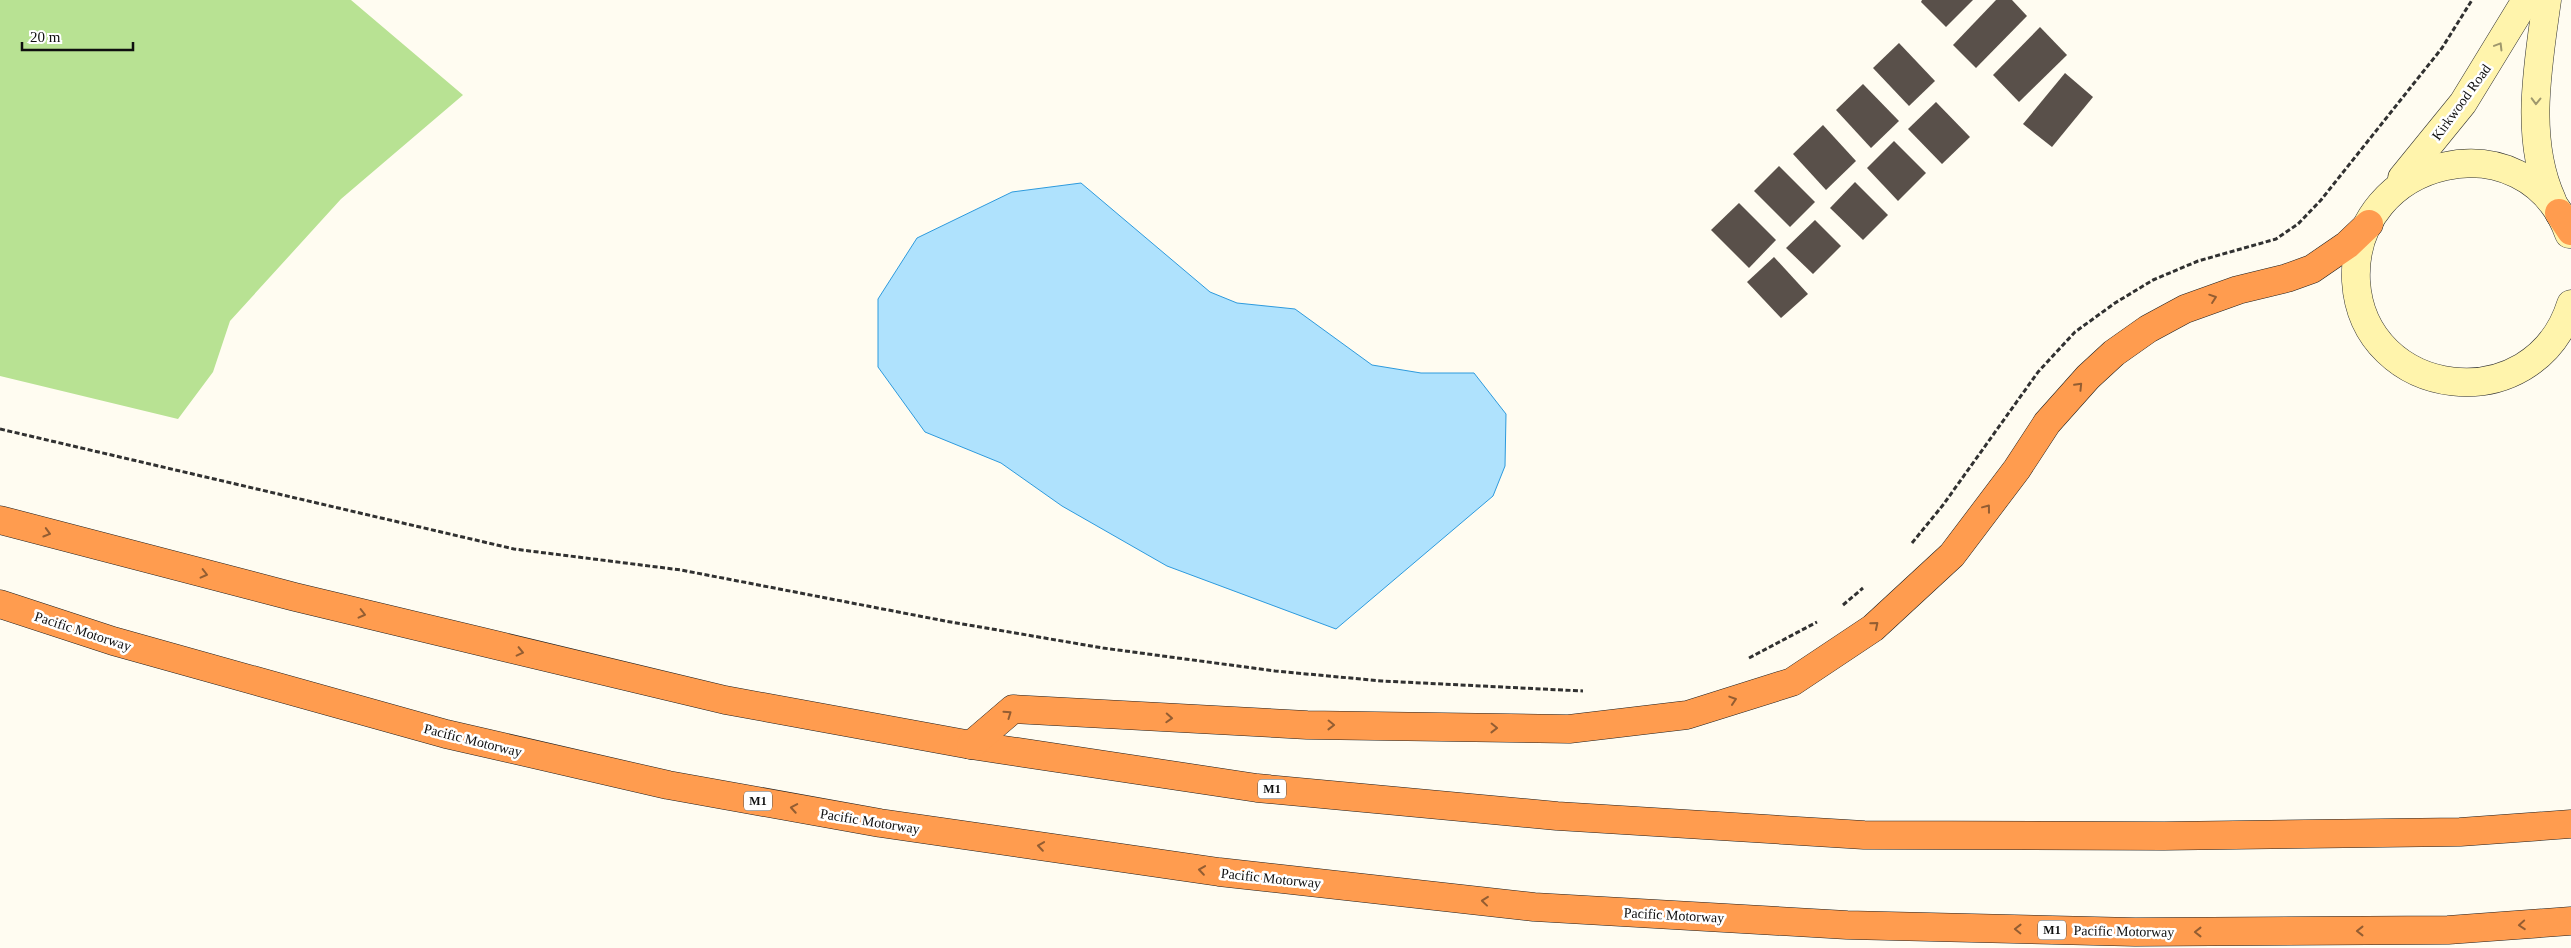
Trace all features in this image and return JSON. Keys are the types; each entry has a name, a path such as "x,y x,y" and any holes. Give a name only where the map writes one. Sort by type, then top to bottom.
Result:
{"highway":[{"path":"971,745 1013,709 1307,725 1569,729 1687,716 1792,682 1873,628 1952,555 2017,469 2047,423 2088,376 2114,353 2148,329 2185,309 2231,292 2287,278 2312,269 2347,245 2369,224"},
{"name":"M1","path":"0,520 295,597 715,698 971,745 1257,788 1557,816 1864,835 2164,836 2430,832 2571,824"},
{"name":"Pacific Motorway","path":"0,604 112,641 446,734 668,785 880,823 1219,872 1534,906 1847,925 2135,932 2448,930 2571,921"}],"street":[{"name":"Kirkwood Road","path":"2387,197 2463,103 2526,0"},
{"path":"2547,0 2541,41 2536,122 2540,167 2571,240"},
{"path":"2561,216 2537,188 2517,175 2495,166 2472,163 2448,164 2425,170 2404,182 2387,197 2369,224 2357,259 2356,281 2360,304 2369,324 2382,343 2397,359 2416,371 2437,379 2459,383 2482,382 2504,376 2524,366 2542,353 2556,335 2571,304"}],"path":[{"path":"1907,548 1943,506 2038,372 2075,332 2115,303 2153,280 2198,261 2276,239 2298,224 2321,200 2442,48 2472,0"},
{"path":"0,429 514,549 681,570 944,621 1104,648 1275,671 1372,680 1524,690 1592,692"},
{"path":"1838,609 1866,586"},
{"path":"1740,661 1797,635 1822,619"}],"green space":[{"path":"0,0 351,0 463,95 341,199 230,321 213,372 178,419 0,376"}],"water":[{"path":"1081,183 1210,292 1237,303 1295,309 1372,365 1421,373 1474,373 1506,414 1505,466 1493,496 1336,629 1167,566 1062,506 1001,463 925,432 878,367 878,299 917,238 1012,192"}],"building":[{"path":"1922,0 1973,0 1946,27 1921,2"},
{"path":"1996,0 2012,0 2027,16 1976,68 1953,45"},
{"path":"2040,27 2067,55 2019,102 1993,75"},
{"path":"1899,43 1935,81 1909,106 1873,68"},
{"path":"2065,73 2093,97 2052,147 2023,124"},
{"path":"1863,84 1899,121 1871,148 1836,110"},
{"path":"1936,102 1970,137 1942,164 1908,129"},
{"path":"1823,125 1856,161 1826,190 1793,154"},
{"path":"1894,141 1926,173 1898,201 1867,168"},
{"path":"1779,166 1815,202 1790,227 1754,191"},
{"path":"1855,182 1888,215 1863,240 1830,208"},
{"path":"1739,203 1776,240 1749,268 1711,230"},
{"path":"1815,220 1841,246 1813,274 1786,248"},
{"path":"1774,257 1808,294 1781,318 1747,282"}]}
